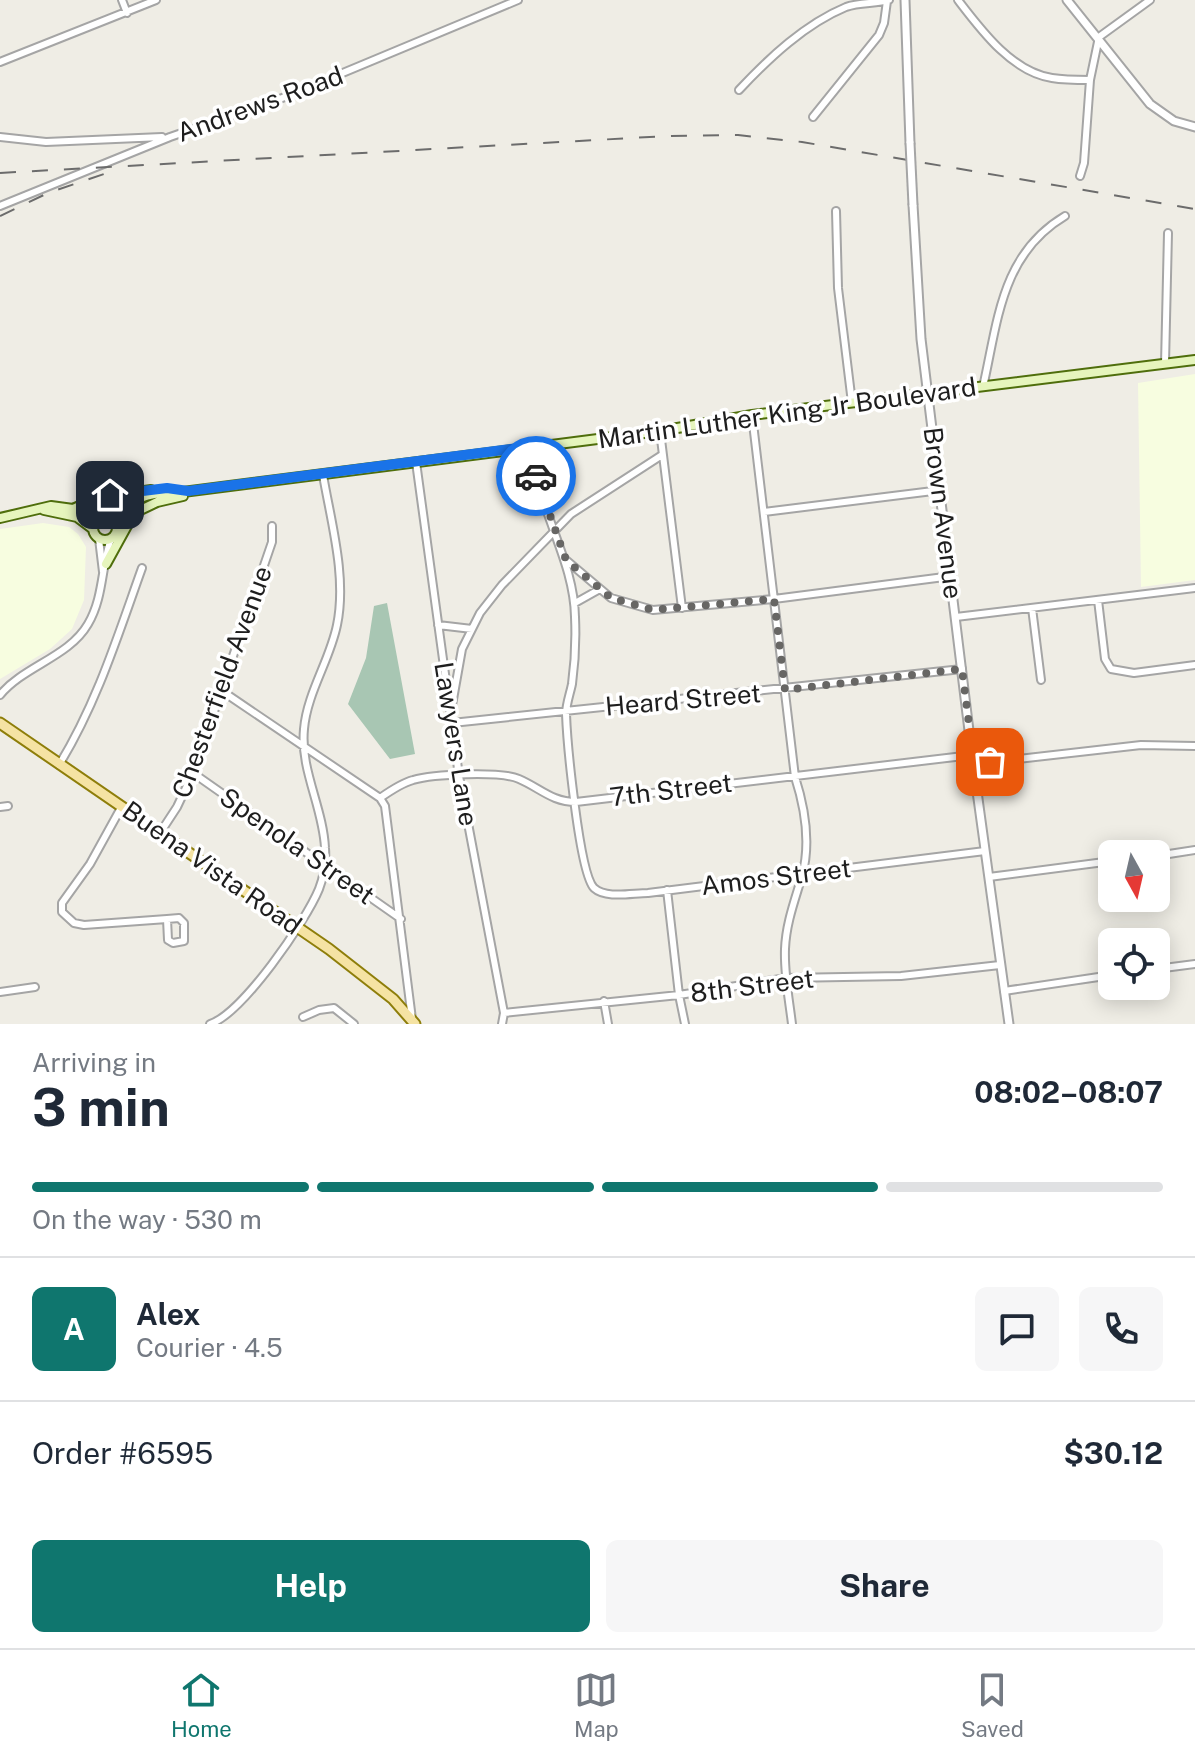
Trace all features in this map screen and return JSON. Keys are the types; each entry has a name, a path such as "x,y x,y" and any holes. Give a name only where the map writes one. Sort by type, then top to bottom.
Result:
{"main road":[{"name":"Martin Luther King Jr Boulevard","path":"109,516 146,495 323,475 660,431 752,415 1195,360"},
{"name":"Martin Luther King Jr Boulevard","path":"73,509 110,495 167,488 188,491"},
{"path":"106,564 134,513 143,507 198,490"},
{"name":"Martin Luther King Jr Boulevard","path":"117,529 125,514 131,510 175,493"},
{"name":"Martin Luther King Jr Boulevard","path":"0,518 51,506 73,509 97,518"},
{"name":"Martin Luther King Jr Boulevard","path":"43,509 77,517 93,529"},
{"path":"109,516 115,521 117,529 111,539 99,539 93,529 97,518 109,516"},
{"name":"Buena Vista Road","path":"0,723 296,927 393,999 414,1023"}],"street":[{"path":"122,0 127,13"},
{"path":"0,62 156,0"},
{"name":"Andrews Road","path":"0,206 170,137 285,97 518,0"},
{"name":"Brown Avenue","path":"905,0 915,277 973,760 1009,1024"},
{"path":"958,0 980,28 1024,69 1050,78 1090,80"},
{"path":"1067,0 1150,104 1174,121 1195,127"},
{"path":"1080,176 1084,163 1090,80 1099,37 1150,0"},
{"path":"739,90 755,72 814,24 849,6 888,1 879,35 813,117"},
{"path":"0,137 46,142 170,137"},
{"path":"836,211 838,288 852,403"},
{"path":"983,387 1002,301 1013,273 1039,233 1065,216"},
{"path":"1165,364 1168,233"},
{"path":"752,415 795,777 805,819 802,875 788,922 785,949 792,1024"},
{"path":"660,431 682,608"},
{"path":"534,446 539,489 566,560 575,603 574,660 566,710 576,802"},
{"path":"451,713 462,649 480,613 502,585 571,514 662,455"},
{"name":"Lawyers Lane","path":"416,462 459,776 504,1013 502,1024"},
{"path":"214,1023 257,984 314,900 325,865 323,833 303,745 307,712 334,637 339,610 339,577 323,475"},
{"path":"764,512 941,490"},
{"name":"Chesterfield Avenue","path":"159,834 177,807 193,773 272,542 272,526"},
{"path":"0,695 75,640 88,625 103,586 99,539"},
{"path":"103,576 111,539"},
{"path":"566,560 611,598 653,610 774,599 952,576"},
{"path":"59,765 102,683 142,568"},
{"path":"956,617 1195,588"},
{"path":"575,603 600,589"},
{"path":"1098,600 1105,659 1111,669 1134,673 1195,665"},
{"path":"1032,608 1041,680"},
{"path":"438,625 472,629"},
{"name":"Heard Street","path":"452,723 962,669"},
{"path":"222,691 380,798 385,806 414,1023"},
{"name":"7th Street","path":"380,798 410,780 459,776 505,775 519,778 561,802 576,802 973,760 1141,745 1195,746"},
{"path":"308,773 314,764 325,760"},
{"name":"Spenola Street","path":"193,773 401,919"},
{"name":"Amos Street","path":"576,802 585,865 595,889 608,894 802,875 985,851"},
{"path":"122,806 90,864 62,903 62,912 74,923 84,925 167,919 182,920 184,941 170,942 167,919"},
{"path":"1170,854 1195,850"},
{"path":"989,877 1098,863"},
{"path":"667,890 685,1024"},
{"path":"1170,967 1195,964"},
{"name":"8th Street","path":"504,1013 679,995 787,978 901,976 1000,965"},
{"path":"1004,991 1098,977"},
{"path":"0,992 35,987"},
{"path":"604,1001 608,1024"},
{"path":"303,1017 334,1008 354,1024"}],"shaded area":[{"path":"1195,374 1195,580 1141,587 1138,383"},
{"path":"43,523 69,527 86,547 84,600 72,629 50,649 0,679 0,529"},
{"path":"387,603 415,754 390,759 348,704 366,658 374,606"}],"railway":[{"path":"0,173 668,136 738,135 802,142 1195,209"},
{"path":"0,216 48,193 104,174"}],"way so far":[{"path":"536,476 566,560 611,598 653,610 774,599 785,690 962,669 974,764 990,762"}],"route":[{"path":"110,495 167,488 188,491 534,446 536,476"}]}
